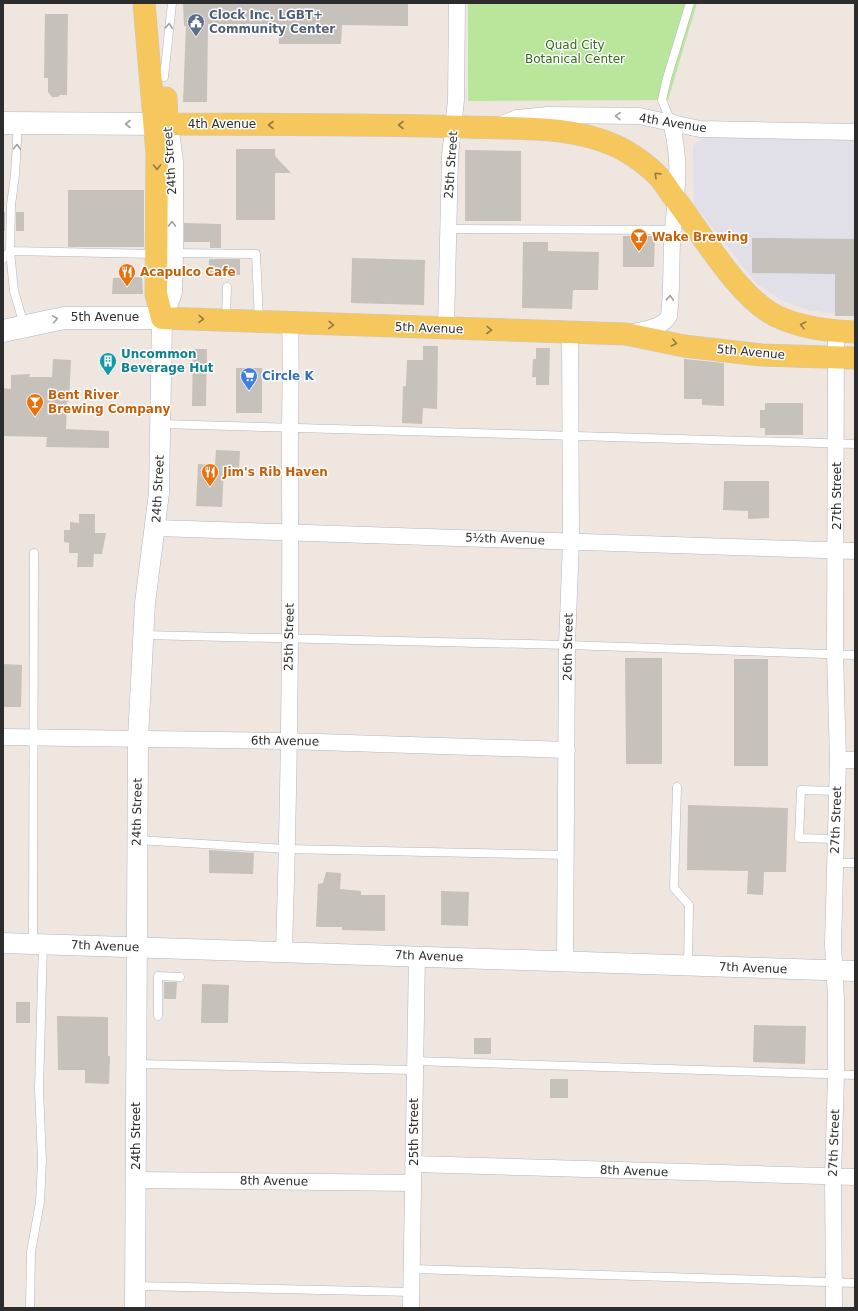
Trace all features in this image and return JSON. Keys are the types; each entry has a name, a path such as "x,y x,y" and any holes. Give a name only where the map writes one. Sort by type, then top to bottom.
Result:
{"main road":[{"name":"24th Street","path":"144,3 161,124 173,174 164,253 156,294 162,318"},
{"name":"24th Street","path":"159,3 164,77 161,124"},
{"name":"4th Avenue","path":"11,123 447,126"},
{"path":"447,126 570,131 618,147 640,161 660,178 736,282 753,300 775,315 796,324 822,330 846,332"},
{"name":"5th Avenue","path":"3,331 64,318 119,316 226,321 626,334 684,346 761,355 845,358"}],"street":[{"name":"25th Street","path":"446,328 450,156 447,126 456,100 456,3"},
{"name":"4th Avenue","path":"492,127 518,118 548,115 639,116 700,129 855,132"},
{"path":"626,334 662,324 667,321 670,303 677,202 677,145 671,122"},
{"name":"24th Street","path":"135,1308 138,739 145,603 156,528 159,493 162,318"},
{"name":"25th Street","path":"284,951 289,638 289,427 292,362 290,323"},
{"name":"26th Street","path":"564,962 567,645 571,541 570,332"},
{"name":"27th Street","path":"834,1308 833,1176 836,1075 835,970 833,944 838,760 835,654 837,444 846,332"},
{"name":"5½th Avenue","path":"156,528 855,551"},
{"name":"6th Avenue","path":"3,736 288,741 567,750"},
{"path":"838,760 855,760"},
{"name":"7th Avenue","path":"3,943 417,955 688,966 855,970"},
{"name":"25th Street","path":"412,1300 414,1066 417,955"},
{"name":"8th Avenue","path":"413,1164 855,1177"},
{"name":"8th Avenue","path":"136,1180 413,1183"}],"lane":[{"path":"164,77 172,3"},
{"path":"671,122 662,100 667,78 690,3"},
{"path":"11,123 15,170 11,205 10,251 14,291 24,326"},
{"path":"448,229 674,230"},
{"path":"10,251 256,254 259,322"},
{"path":"3,260 10,251"},
{"path":"226,321 227,287"},
{"path":"160,424 570,437 855,444"},
{"path":"30,1308 31,1252 40,1202 42,1169 39,1089 34,553"},
{"path":"143,635 567,645 855,655"},
{"path":"677,787 674,888 689,905 688,966"},
{"path":"836,839 799,838 801,790 837,791"},
{"path":"137,840 286,849 566,855"},
{"path":"835,863 855,863"},
{"path":"158,1016 158,976 180,977"},
{"path":"136,1064 414,1066 855,1075"},
{"path":"413,1269 855,1283"},
{"path":"135,1286 412,1300"}],"shaded area":[{"path":"705,137 855,140 855,316 808,310 781,300 757,284 694,204 693,146"}],"green space":[{"name":"Quad City Botanical Center","path":"468,3 697,3 668,100 468,101"}],"building":[{"path":"183,3 408,3 408,26 342,25 341,44 279,44 279,24 208,24 207,102 183,102 186,26 184,26"},
{"path":"45,14 68,14 67,95 60,95 58,97 52,97 48,92 48,78 44,78"},
{"path":"236,149 275,149 275,156 291,173 275,173 275,220 236,220"},
{"path":"465,150 521,151 521,221 465,221"},
{"path":"68,190 144,190 144,247 68,247"},
{"path":"3,212 5,212 5,231 3,231"},
{"path":"16,212 24,212 24,231 16,231"},
{"path":"184,223 221,224 221,248 210,248 210,242 184,242"},
{"name":"Wake Brewing","path":"623,236 655,236 654,267 623,267"},
{"path":"752,238 855,239 855,316 835,316 835,274 752,273"},
{"path":"523,242 548,242 548,251 599,252 598,290 573,290 572,309 522,308"},
{"path":"352,258 425,260 424,305 351,303"},
{"path":"209,259 240,259 240,275 209,274"},
{"name":"Acapulco Cafe","path":"142,277 143,294 112,294 113,278"},
{"path":"423,346 438,346 437,409 423,408 422,424 402,423 403,386 406,386 407,360 423,360"},
{"path":"536,348 550,348 549,385 536,385 536,377 532,377 533,359 536,359"},
{"path":"193,349 207,349 206,406 192,406"},
{"path":"53,359 71,360 66,429 109,431 109,448 46,447 47,437 3,436 3,388 11,389 11,375 30,374 29,377 52,377"},
{"path":"684,359 724,363 724,406 702,405 702,399 684,399"},
{"name":"Circle K","path":"236,368 262,368 262,413 236,413"},
{"path":"765,403 803,403 803,435 765,435 765,428 760,428 760,410 765,410"},
{"name":"Jim's Rib Haven","path":"216,450 240,451 239,468 224,467 222,507 196,506 198,464 215,465"},
{"path":"724,481 769,481 769,518 748,519 748,511 723,510"},
{"path":"79,514 95,514 95,533 106,533 102,554 94,554 93,567 77,567 78,553 69,553 69,543 64,542 64,530 70,530 70,522 79,523"},
{"path":"625,658 662,658 662,764 626,764"},
{"path":"734,659 768,659 768,766 734,766"},
{"path":"3,664 22,665 21,707 3,707"},
{"path":"688,805 788,808 786,872 764,872 763,895 747,894 748,871 687,870"},
{"path":"209,850 254,853 253,874 209,873"},
{"path":"326,872 341,873 340,889 361,891 361,895 385,895 385,931 342,930 342,927 316,927 318,884 323,883"},
{"path":"441,891 469,892 468,926 441,925"},
{"path":"164,982 177,982 176,999 164,999"},
{"path":"202,984 229,985 228,1023 201,1023"},
{"path":"16,1002 30,1002 30,1023 16,1023"},
{"path":"57,1016 108,1017 108,1056 110,1056 109,1084 85,1083 85,1070 58,1070"},
{"path":"754,1025 806,1026 805,1064 753,1062"},
{"path":"474,1038 491,1038 491,1054 474,1054"},
{"path":"550,1079 568,1079 568,1098 550,1098"}],"place":[{"name":"Clock Inc. LGBT+ Community Center","path":"196,37"},
{"name":"Wake Brewing","path":"639,252"},
{"name":"Acapulco Cafe","path":"127,287"},
{"name":"Uncommon Beverage Hut","path":"108,376"},
{"name":"Circle K","path":"249,391"},
{"name":"Bent River Brewing Company","path":"35,417"},
{"name":"Jim's Rib Haven","path":"210,487"}]}
